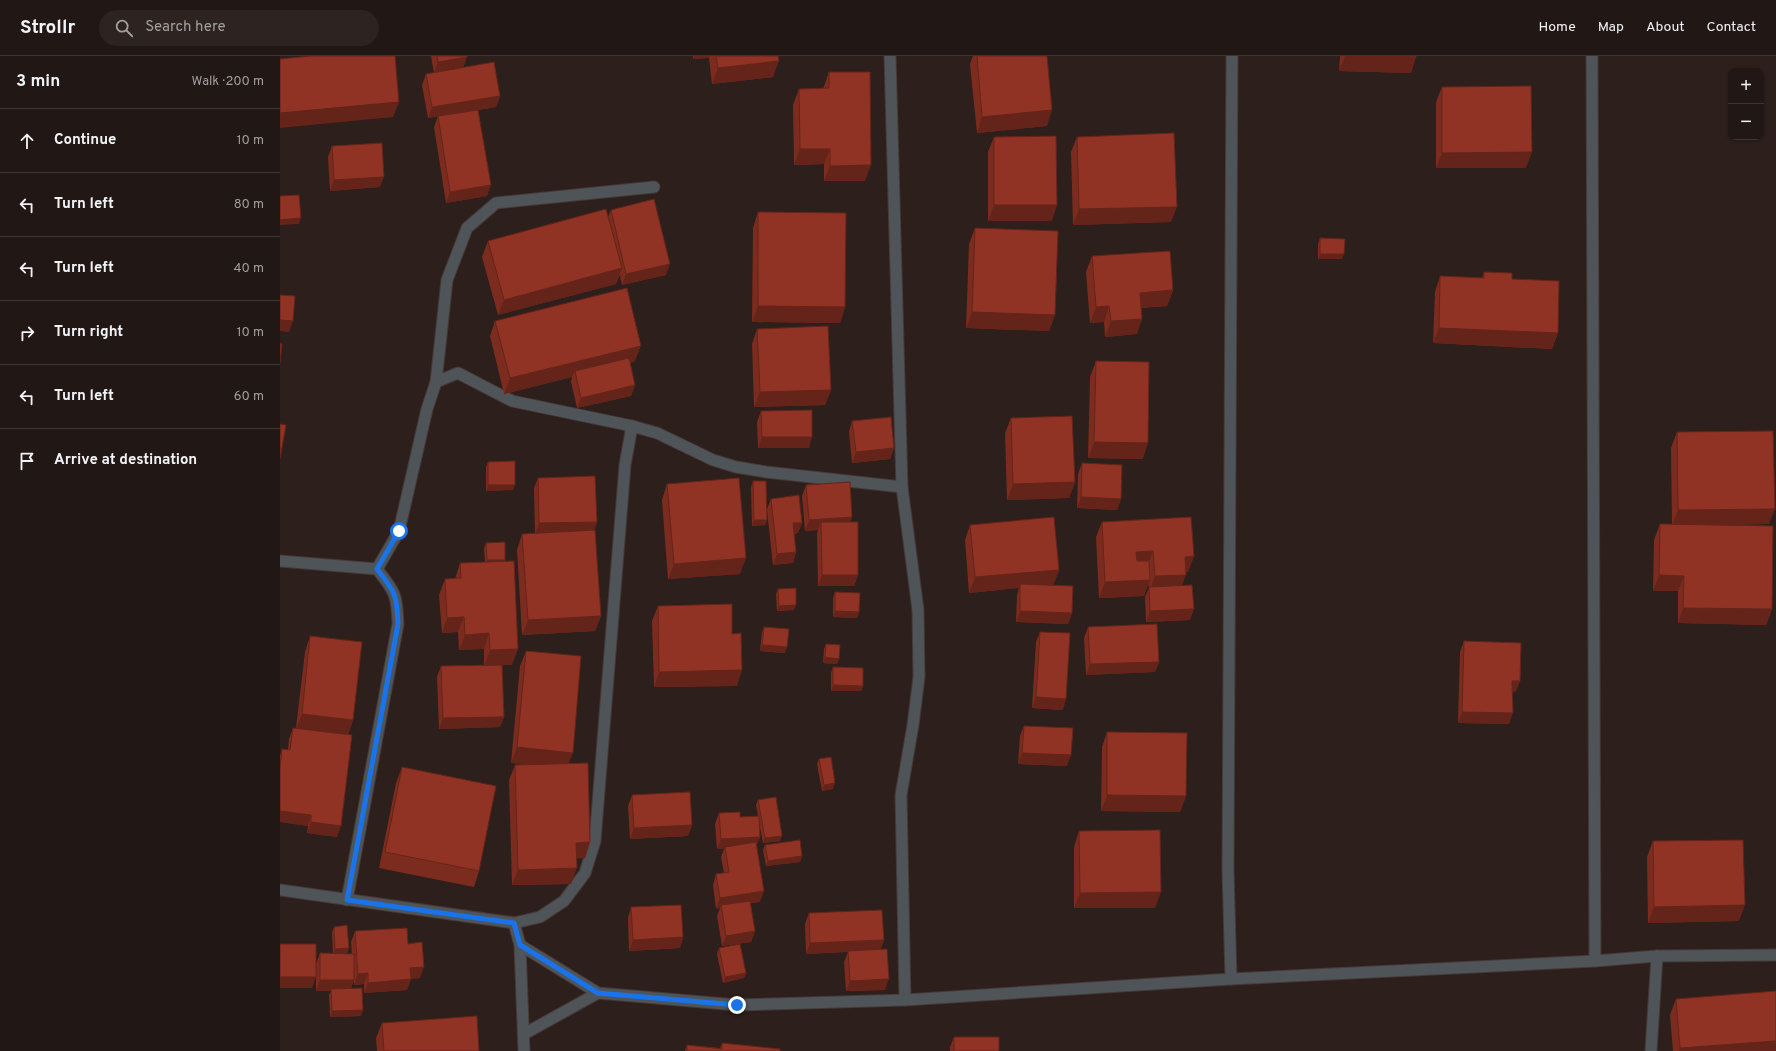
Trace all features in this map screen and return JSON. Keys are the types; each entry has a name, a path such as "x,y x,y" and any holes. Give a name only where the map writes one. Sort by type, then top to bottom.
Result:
{"street":[{"path":"890,56 902,487 918,610 919,678 901,796 905,1000"},
{"path":"1231,979 1228,862 1232,56"},
{"path":"1592,56 1596,961"},
{"path":"377,569 399,531 427,408 436,382 447,280 467,228 496,203 654,187"},
{"path":"436,382 458,373 512,401 632,426 657,433 713,460 736,467 766,472 902,487"},
{"path":"280,890 514,923 540,917 564,901 585,873 595,841 625,465 632,426"},
{"path":"280,561 377,569 390,586 397,599 398,624 347,900"},
{"path":"514,923 520,945 524,1051"},
{"path":"520,945 598,993 737,1005 905,1000 1231,979 1596,961 1657,956 1776,955"},
{"path":"1651,1051 1657,956"},
{"path":"524,1034 598,993"}],"building":[{"path":"311,56 395,56 399,102 280,113 280,59"},
{"path":"437,56 467,56 467,57 438,62"},
{"path":"716,56 778,56 779,61 718,68"},
{"path":"977,56 1047,56 1052,110 982,117"},
{"path":"1384,56 1416,56 1416,57"},
{"path":"494,62 500,96 432,107 426,74"},
{"path":"829,72 870,72 871,165 830,166 830,149 800,149 799,89 829,88"},
{"path":"1531,86 1532,152 1442,153 1442,87"},
{"path":"478,110 491,185 450,192 438,116"},
{"path":"1174,133 1177,207 1079,209 1077,137"},
{"path":"1056,136 1057,205 994,205 994,137"},
{"path":"382,143 384,177 334,180 332,146"},
{"path":"299,195 301,218 280,220 280,196"},
{"path":"654,199 670,264 626,274 611,210"},
{"path":"606,209 622,268 504,300 488,241"},
{"path":"758,212 846,213 845,307 758,306"},
{"path":"975,228 1058,231 1055,315 972,312"},
{"path":"1320,238 1345,239 1344,254 1320,254"},
{"path":"1170,251 1173,290 1140,293 1142,319 1111,321 1109,306 1096,307 1092,256"},
{"path":"1484,272 1512,273 1512,279 1559,281 1558,333 1439,328 1440,276 1484,278"},
{"path":"627,288 641,346 510,378 495,321"},
{"path":"280,295 295,296 293,321 280,320"},
{"path":"828,326 831,390 760,392 757,329"},
{"path":"280,343 282,344 280,363"},
{"path":"629,358 635,385 581,398 575,371"},
{"path":"1096,361 1149,362 1148,443 1094,442"},
{"path":"812,410 812,437 762,437 761,411"},
{"path":"1072,416 1075,482 1013,484 1011,418"},
{"path":"891,417 894,448 856,452 852,421"},
{"path":"280,424 286,425 280,459"},
{"path":"1773,431 1775,509 1678,510 1677,432"},
{"path":"515,461 515,485 488,485 488,462"},
{"path":"1082,463 1122,465 1121,499 1081,497"},
{"path":"595,476 597,522 539,523 538,478"},
{"path":"739,478 746,558 674,564 667,484"},
{"path":"753,481 766,481 767,520 754,520"},
{"path":"850,482 852,517 809,520 806,485"},
{"path":"799,495 802,523 793,523 796,552 777,554 771,499"},
{"path":"1054,517 1059,570 975,577 970,525"},
{"path":"1191,517 1194,556 1185,557 1186,575 1155,576 1153,551 1136,552 1137,561 1149,561 1150,580 1105,582 1102,522"},
{"path":"821,522 858,522 858,575 822,575"},
{"path":"1660,524 1773,526 1772,609 1683,608 1684,576 1659,575"},
{"path":"595,530 601,616 528,620 522,534"},
{"path":"505,542 505,560 487,560 486,543"},
{"path":"514,561 518,649 490,650 489,633 465,635 464,617 447,618 445,579 461,578 460,563"},
{"path":"1020,584 1073,586 1072,613 1020,611"},
{"path":"1192,585 1194,609 1150,611 1149,587"},
{"path":"796,588 796,605 779,606 778,589"},
{"path":"835,592 860,593 859,612 835,611"},
{"path":"732,604 732,634 741,633 742,670 659,672 658,606"},
{"path":"1157,624 1159,662 1090,664 1088,627"},
{"path":"764,627 789,629 787,647 762,645"},
{"path":"1040,632 1070,633 1066,699 1036,697"},
{"path":"310,636 362,642 353,720 302,714"},
{"path":"1464,641 1521,643 1520,681 1512,681 1513,713 1462,712"},
{"path":"826,644 840,645 839,659 825,657"},
{"path":"526,651 581,656 573,753 517,747"},
{"path":"502,665 504,717 443,718 441,666"},
{"path":"833,667 863,668 863,686 833,685"},
{"path":"1024,726 1073,728 1071,755 1022,753"},
{"path":"293,728 352,735 341,826 311,822 311,815 280,811 280,768 282,749 290,750"},
{"path":"1107,732 1187,733 1186,796 1107,795"},
{"path":"831,757 835,783 824,785 819,759"},
{"path":"588,763 590,842 576,843 577,868 518,870 515,765"},
{"path":"402,767 496,786 479,871 385,852"},
{"path":"690,792 692,825 634,828 632,795"},
{"path":"776,797 782,836 765,838 758,800"},
{"path":"740,812 740,817 759,816 760,837 721,839 719,813"},
{"path":"1160,830 1161,892 1080,893 1079,831"},
{"path":"800,840 802,856 768,861 765,845"},
{"path":"1743,840 1745,905 1654,907 1653,841"},
{"path":"756,842 764,891 720,898 716,874 729,872 725,847"},
{"path":"750,901 755,931 726,936 721,905"},
{"path":"681,905 683,937 633,940 631,907"},
{"path":"882,910 884,940 810,943 809,913"},
{"path":"347,925 349,948 335,949 334,927"},
{"path":"407,928 408,944 422,942 424,967 410,968 411,979 368,983 368,973 358,974 355,931"},
{"path":"280,944 316,944 316,977 280,977"},
{"path":"740,944 746,973 725,977 719,948"},
{"path":"887,949 889,979 850,981 848,951"},
{"path":"320,953 354,954 354,980 320,980"},
{"path":"362,988 363,1010 332,1011 331,989"},
{"path":"1776,991 1776,1041 1680,1048 1676,999"},
{"path":"477,1016 479,1051 384,1051 382,1023"},
{"path":"954,1037 999,1037 999,1051 954,1051"},
{"path":"722,1043 780,1049 780,1051 687,1051 687,1045 722,1049"}],"route":[{"path":"399,531 377,569 390,586 397,599 398,624 347,900 514,923 520,945 598,993 737,1005"}]}
